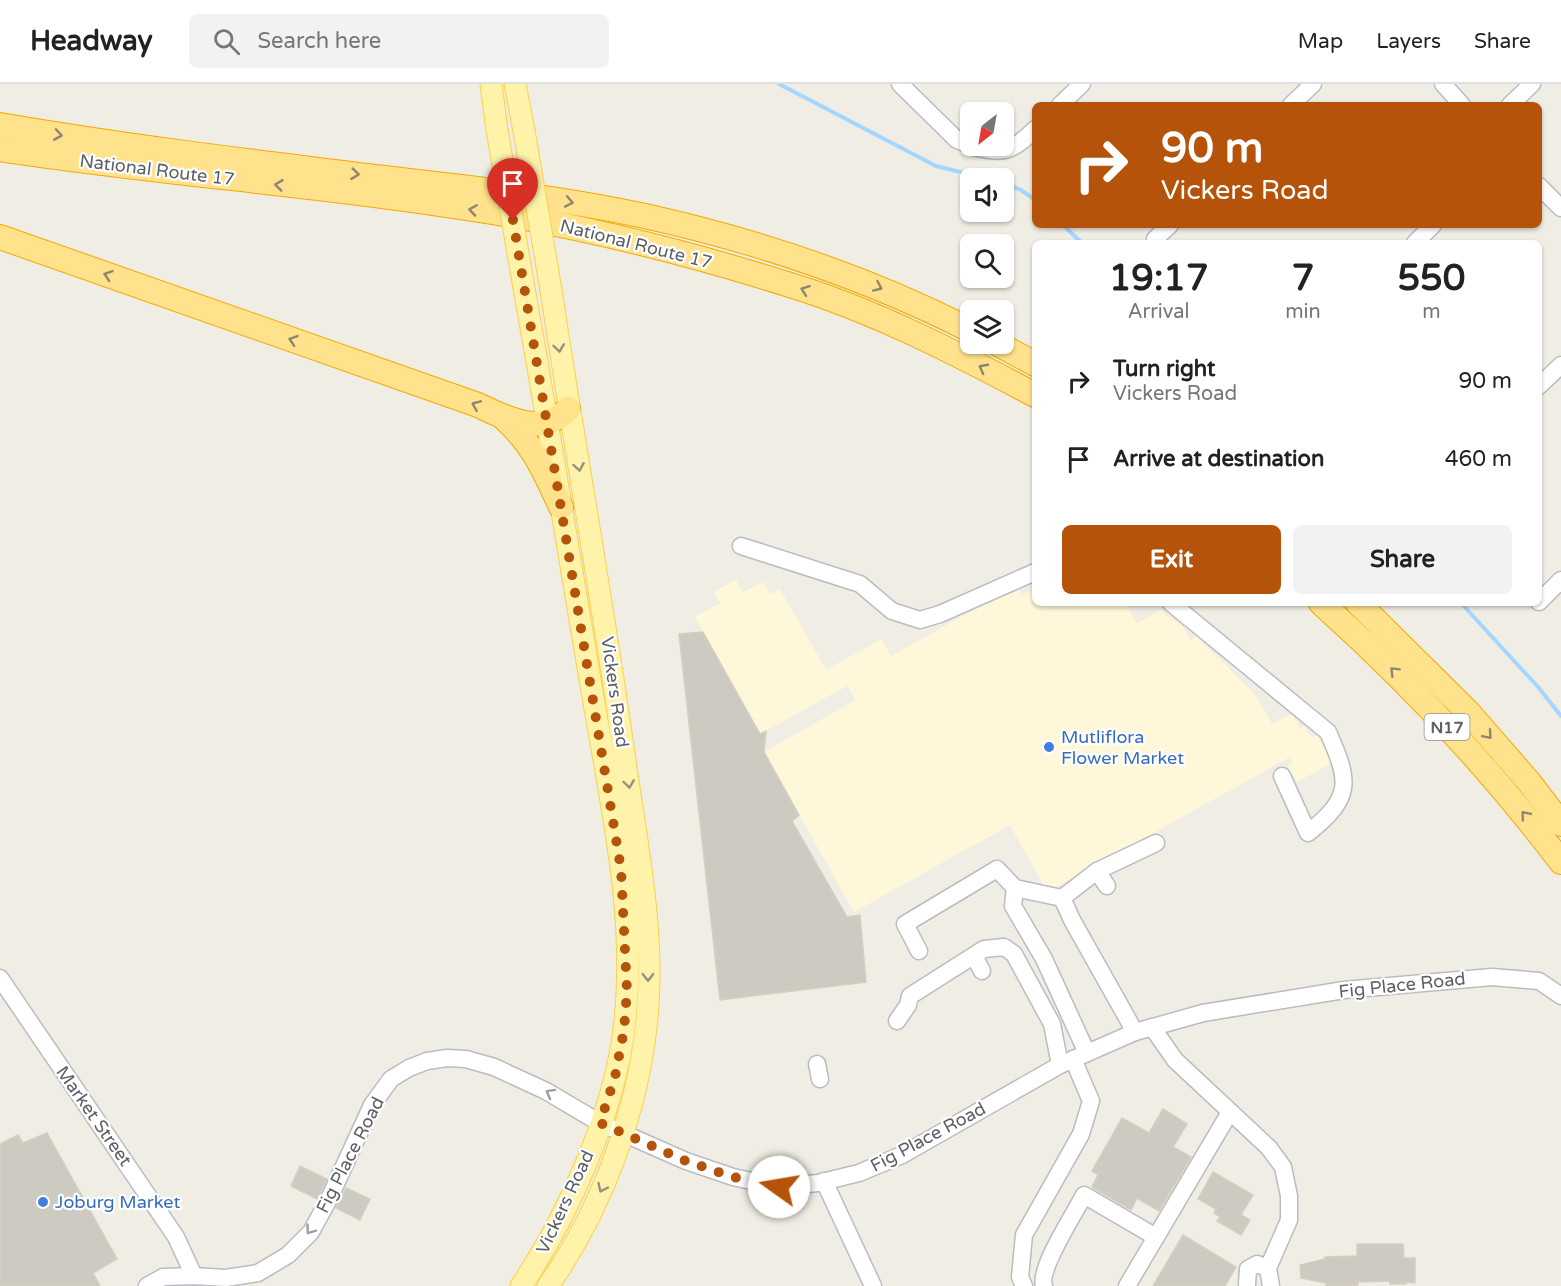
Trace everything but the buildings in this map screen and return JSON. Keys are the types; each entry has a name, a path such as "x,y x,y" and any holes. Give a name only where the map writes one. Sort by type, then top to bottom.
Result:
{"highway":[{"path":"0,125 149,148 548,198 644,216 735,239 807,261 869,284 960,325"},
{"name":"National Route 17","path":"0,149 89,162 407,200 575,228 667,249 791,285 832,300 901,328 1032,393"},
{"path":"0,237 478,405 502,417 532,425 557,418 568,409"},
{"path":"1014,353 1032,362"},
{"path":"502,417 525,438 561,507"},
{"name":"N17","path":"1324,606 1365,642 1425,702 1527,817 1561,862"},
{"name":"N17","path":"1361,606 1468,712 1529,782 1561,824"}],"main road":[{"name":"Vickers Road","path":"491,84 621,869 627,991 624,1030 615,1077 589,1155 565,1209 521,1286"},
{"name":"Vickers Road","path":"515,84 596,565 647,927 647,1016 635,1086 609,1173 564,1263 548,1286"}],"street":[{"path":"900,84 960,139"},
{"path":"1063,102 1082,84"},
{"path":"1294,102 1313,84"},
{"path":"1443,84 1459,102"},
{"path":"1513,102 1532,84"},
{"path":"1014,148 1032,132"},
{"path":"1542,189 1561,208"},
{"path":"1155,239 1167,228"},
{"path":"1418,240 1430,228"},
{"path":"1542,383 1561,365"},
{"path":"741,546 860,584 892,611 920,620 940,614 1032,573"},
{"path":"1542,599 1561,580"},
{"path":"1175,606 1328,732 1341,762 1344,787 1338,803 1324,820 1308,833 1282,776"},
{"path":"919,951 905,924 997,869 1015,888 1062,898 1097,871 1156,843"},
{"path":"1097,871 1107,886"},
{"path":"1015,888 1013,906 1044,959 1073,1059 1091,1101 1081,1134 1024,1235 1020,1277 1024,1286"},
{"path":"1062,898 1135,1032"},
{"path":"897,1021 908,1005 909,996 984,950 1004,947 1014,954 1073,1059"},
{"path":"974,956 982,971"},
{"name":"Fig Place Road","path":"194,1276 226,1278 258,1274 288,1255 310,1232 329,1199 372,1105 391,1079 427,1061 447,1058 466,1059 494,1067 546,1090 600,1123 686,1161 733,1177 779,1187 824,1181 859,1173 902,1155 1073,1059 1135,1032 1203,1013 1344,990 1492,977 1539,981 1561,996"},
{"name":"Market Street","path":"0,978 176,1237 194,1276"},
{"path":"1152,1027 1175,1060 1269,1148 1283,1167 1289,1196 1289,1220 1268,1268 1271,1286"},
{"path":"1127,1286 1230,1112"},
{"path":"824,1181 873,1286"},
{"path":"1044,1286 1042,1280 1051,1255 1084,1196 1156,1237"},
{"path":"1248,1285 1248,1269 1257,1264 1268,1268"},
{"path":"147,1286 163,1277 194,1276"}],"shaded area":[{"name":"Mutliflora Flower Market","path":"736,580 743,592 763,582 770,594 780,589 826,670 881,639 891,656 1017,586 1022,595 1032,590 1032,606 1127,606 1137,623 1160,610 1183,627 1190,640 1196,636 1254,693 1272,724 1292,714 1300,728 1304,726 1312,738 1317,735 1332,763 1297,782 1288,766 1293,763 1290,757 1047,892 1010,825 854,912 764,752 856,700 847,686 760,734 695,617 720,603 714,592"}],"waterway":[{"path":"779,84 936,166 960,172"},
{"path":"1014,187 1032,198"},
{"path":"1066,228 1079,240"},
{"path":"1464,606 1539,688 1561,716"}],"place":[{"name":"Mutliflora Flower Market","path":"1049,747"},
{"name":"Joburg Market","path":"43,1202"}],"route":[{"path":"513,220 621,869 627,953 624,1030 615,1077 600,1123 686,1161 733,1177 779,1187"}]}
